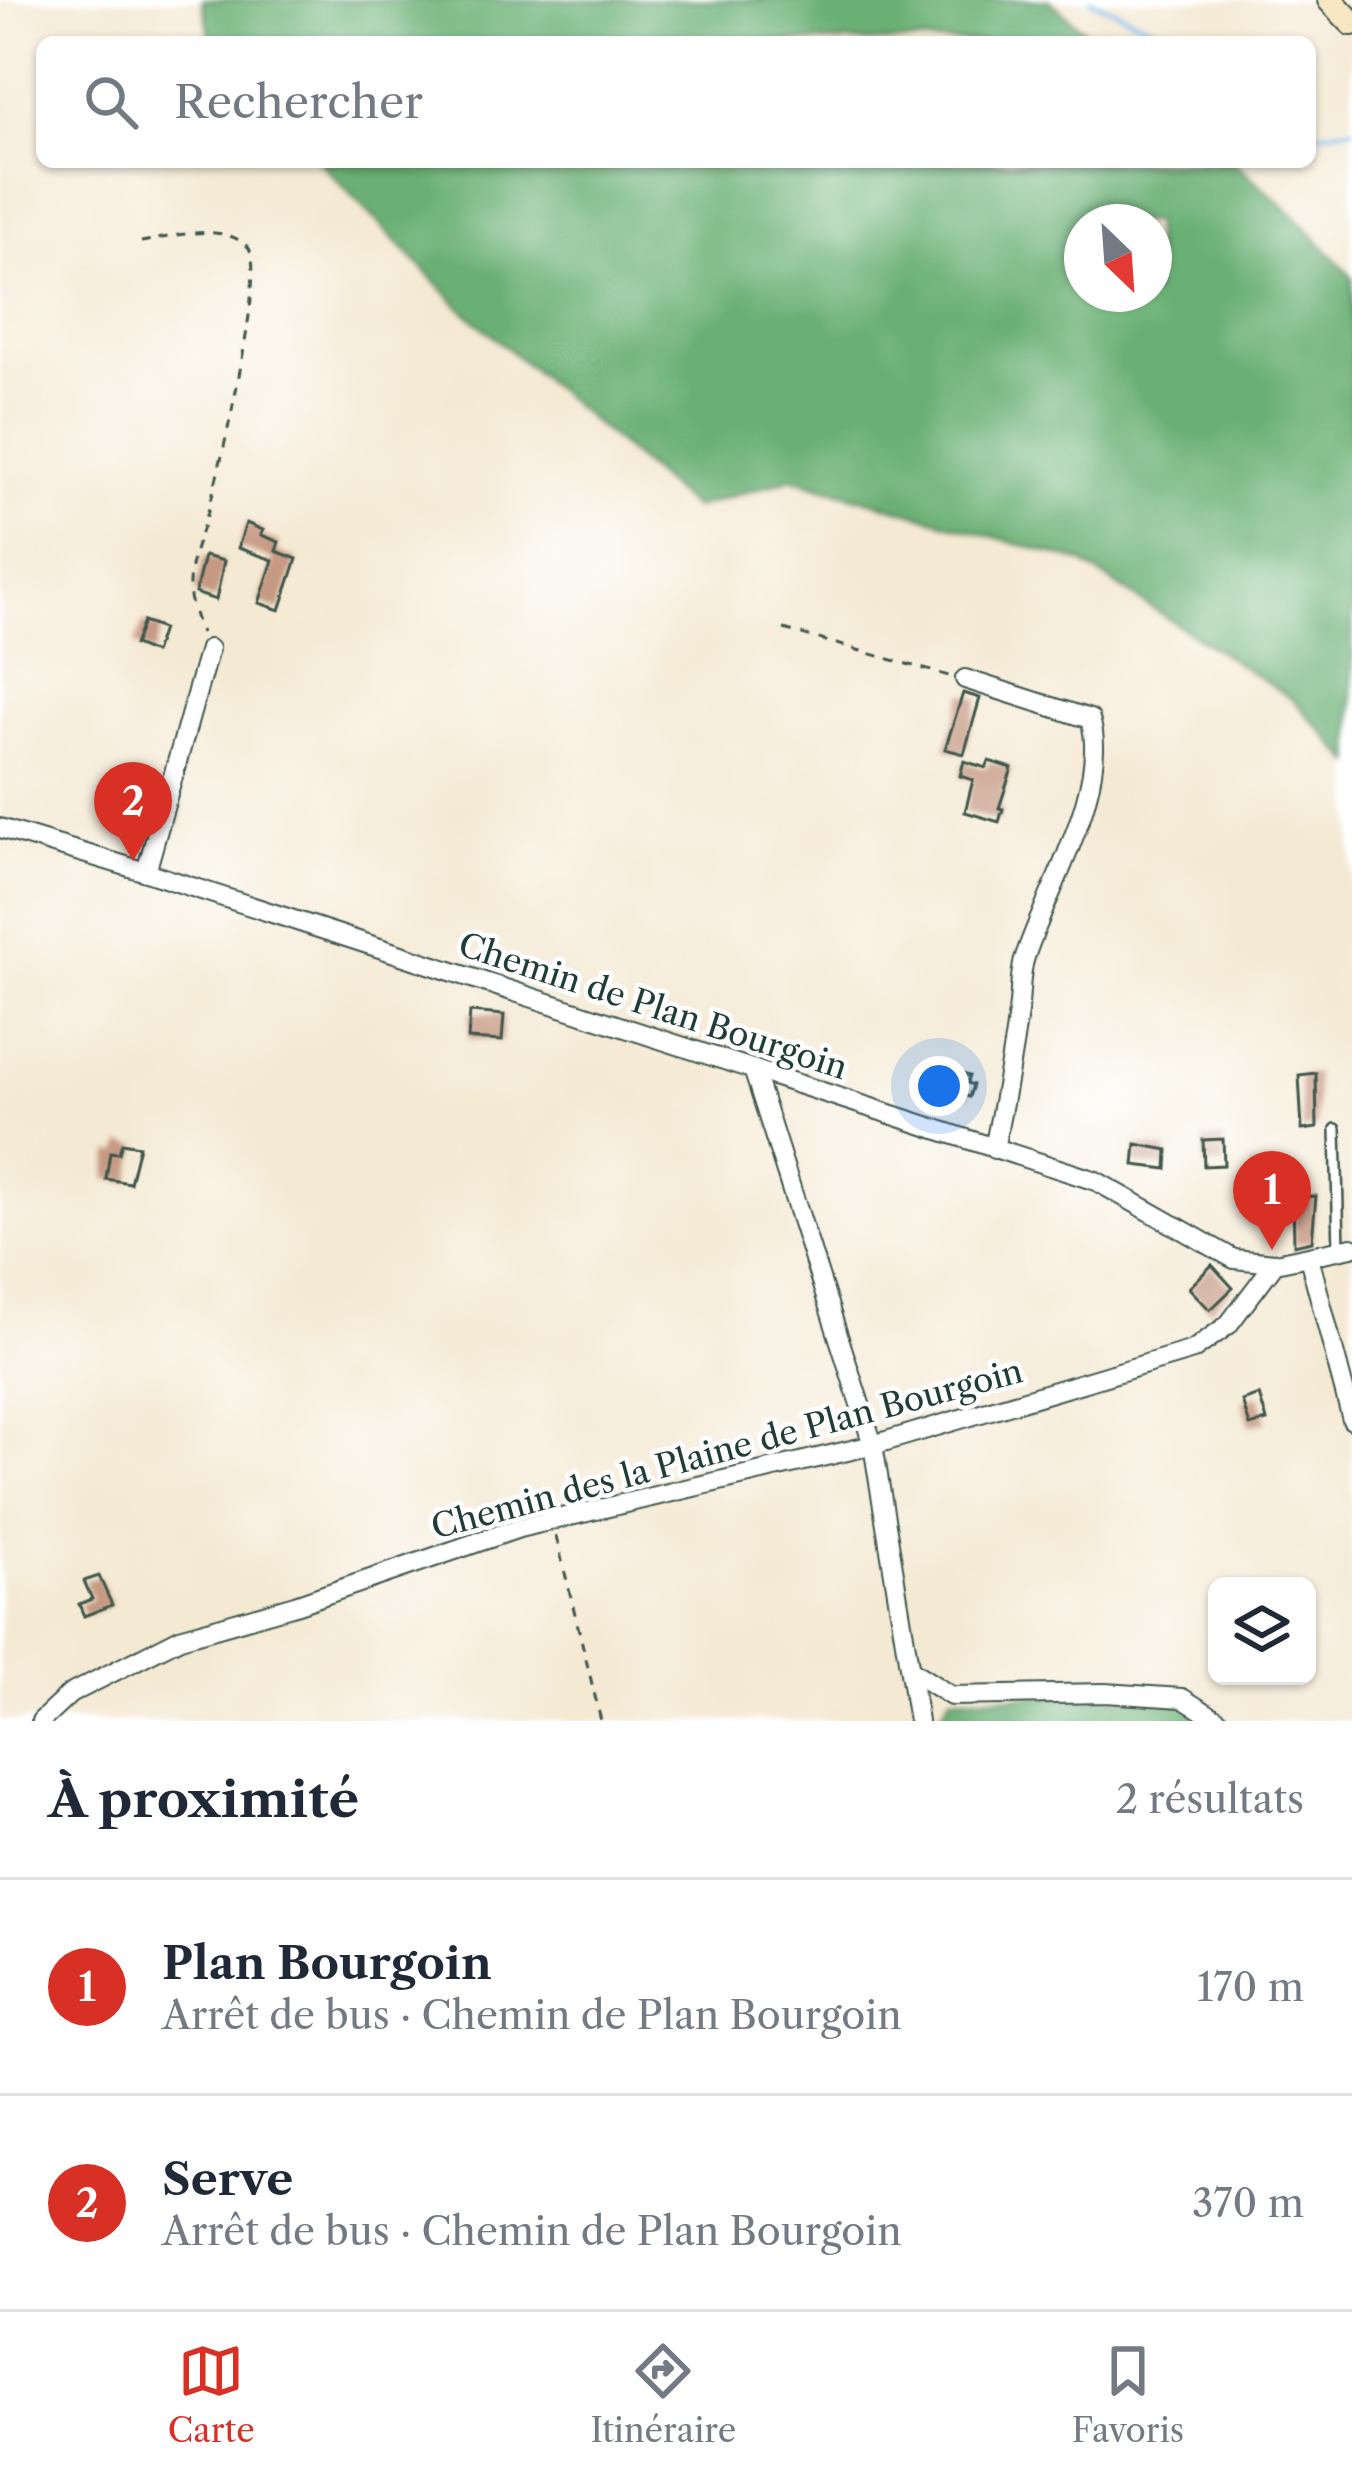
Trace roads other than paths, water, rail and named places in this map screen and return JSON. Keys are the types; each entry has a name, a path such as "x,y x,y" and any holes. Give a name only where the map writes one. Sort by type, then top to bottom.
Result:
{"main road":[{"path":"1330,0 1352,23"}],"street":[{"path":"146,872 209,649"},
{"path":"965,680 1090,719 1096,738 1094,772 1053,891 1023,960 994,1149"},
{"name":"Chemin de Plan Bourgoin","path":"0,828 1096,1181 1234,1259 1275,1263"},
{"path":"752,1069 873,1444 918,1721"},
{"path":"1275,1263 1346,1248"},
{"path":"1309,1257 1352,1420"},
{"name":"Chemin des la Plaine de Plan Bourgoin","path":"41,1721 70,1694 180,1638 552,1521 873,1444 1193,1350 1228,1324 1275,1263"},
{"path":"912,1671 951,1696 1105,1693 1182,1698 1219,1721"}],"lane":[{"path":"1336,1129 1346,1248"}],"waterway":[{"path":"1091,0 1164,36"},
{"path":"1316,133 1352,128"}],"place":[{"name":"Serve","path":"133,861"},
{"name":"Plan Bourgoin","path":"1272,1250"}]}
